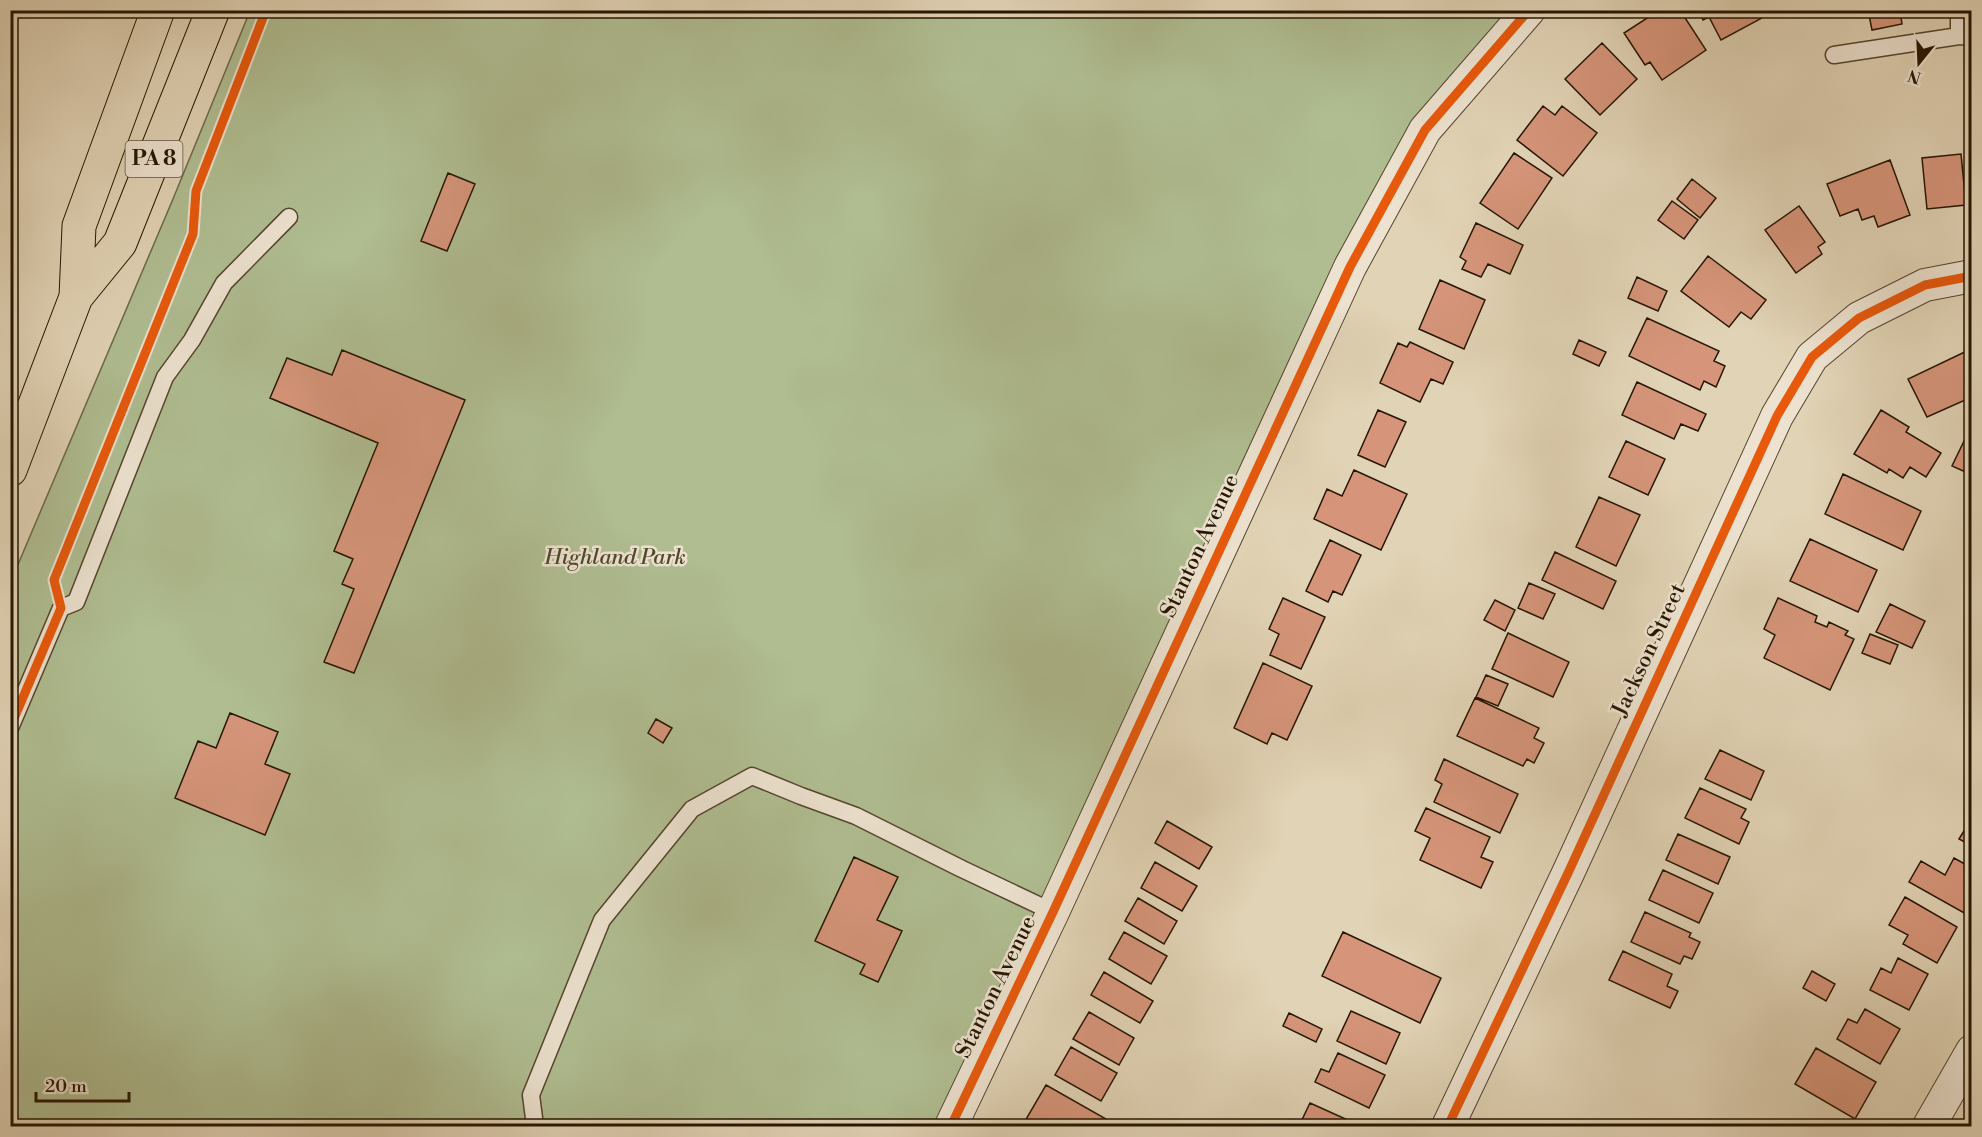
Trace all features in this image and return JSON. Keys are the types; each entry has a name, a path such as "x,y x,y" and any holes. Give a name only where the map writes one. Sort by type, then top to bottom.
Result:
{"highway":[{"name":"PA 8","path":"76,297 79,226 158,10"},
{"name":"PA 8","path":"10,470 76,297 120,243 213,10"}],"street":[{"name":"Stanton Avenue","path":"951,1126 1053,912 1350,267 1425,130 1529,10"},
{"name":"Jackson Street","path":"1448,1126 1574,860 1777,416 1812,357 1859,318 1924,285 1971,276"},
{"path":"1929,1126 1971,1051"}],"lane":[{"path":"1834,55 1965,36 1959,10"},
{"path":"10,728 61,608 76,602 165,377 192,340 224,283 289,217"},
{"path":"535,1126 531,1095 602,920 692,809 752,776 856,816 1053,912"}],"green space":[{"name":"Highland Park","path":"250,11 1529,11 1425,130 951,1126 11,1126 11,581"}],"building":[{"path":"1653,10 1680,10 1706,50 1662,80 1650,62 1645,65 1624,33 1655,13"},
{"path":"1698,10 1758,10 1762,18 1721,40 1709,17 1703,20"},
{"path":"1868,10 1900,10 1902,24 1872,30"},
{"path":"1602,43 1637,79 1600,115 1565,79"},
{"path":"1543,106 1555,115 1562,106 1597,133 1563,176 1517,140"},
{"path":"1514,153 1552,178 1518,229 1480,203"},
{"path":"1961,154 1966,205 1927,209 1922,158"},
{"path":"1890,160 1910,215 1878,227 1874,216 1862,220 1858,209 1840,216 1827,184"},
{"path":"448,173 475,184 447,251 421,241"},
{"path":"1692,179 1716,198 1700,218 1677,199"},
{"path":"1672,201 1698,220 1684,239 1658,220"},
{"path":"1799,206 1825,242 1818,247 1822,254 1796,273 1765,230"},
{"path":"1476,223 1523,245 1510,274 1488,264 1481,277 1462,269 1466,261 1460,257"},
{"path":"1708,256 1766,300 1751,319 1741,312 1729,327 1681,291"},
{"path":"1637,277 1667,291 1658,311 1628,298"},
{"path":"1440,280 1485,300 1464,349 1419,329"},
{"path":"1647,318 1719,351 1714,361 1725,366 1716,387 1704,381 1700,390 1629,356"},
{"path":"1579,340 1606,352 1599,366 1573,354"},
{"path":"1410,342 1453,362 1443,384 1431,379 1420,402 1380,383 1398,343 1407,347"},
{"path":"1971,349 1972,397 1927,417 1908,379"},
{"path":"342,350 465,400 354,673 324,662 354,589 342,584 353,559 334,551 378,443 270,398 287,358 332,375"},
{"path":"1637,382 1706,414 1698,431 1681,424 1674,439 1622,415"},
{"path":"1378,410 1406,422 1385,467 1358,455"},
{"path":"1881,410 1909,427 1906,432 1941,453 1926,477 1910,467 1903,478 1889,469 1887,473 1854,454"},
{"path":"1966,437 1972,439 1972,475 1952,466"},
{"path":"1626,441 1665,459 1648,495 1609,477"},
{"path":"1354,470 1407,494 1381,550 1314,519 1327,489 1342,496"},
{"path":"1843,474 1921,511 1903,550 1825,514"},
{"path":"1599,497 1640,515 1616,566 1576,547"},
{"path":"1810,539 1877,570 1858,612 1790,581"},
{"path":"1330,540 1361,555 1342,595 1333,591 1328,602 1306,591"},
{"path":"1555,552 1616,581 1603,609 1542,580"},
{"path":"1529,583 1555,594 1543,619 1518,608"},
{"path":"1283,598 1325,617 1301,669 1270,655 1279,634 1269,629"},
{"path":"1778,598 1817,616 1815,622 1827,627 1829,622 1848,631 1845,635 1854,639 1830,690 1764,658 1775,635 1764,629"},
{"path":"1495,600 1515,610 1505,631 1484,620"},
{"path":"1890,604 1925,621 1912,648 1876,632"},
{"path":"1508,633 1569,662 1553,697 1492,669"},
{"path":"1870,634 1898,645 1890,664 1862,653"},
{"path":"1263,663 1312,686 1287,740 1272,733 1267,744 1234,728"},
{"path":"1486,675 1508,684 1498,706 1476,697"},
{"path":"1475,698 1539,728 1534,738 1544,743 1534,763 1527,759 1523,766 1457,736"},
{"path":"230,713 278,732 265,764 290,774 265,835 175,798 198,741 216,748"},
{"path":"656,719 672,728 663,743 648,733"},
{"path":"1720,750 1764,771 1751,800 1705,779"},
{"path":"1444,759 1518,794 1500,833 1434,802 1442,784 1435,780"},
{"path":"1700,788 1746,809 1741,818 1749,822 1739,844 1685,818"},
{"path":"1426,808 1490,837 1481,857 1493,862 1481,888 1420,860 1430,838 1415,831"},
{"path":"1972,818 1972,846 1959,839"},
{"path":"1167,821 1212,847 1199,869 1155,843"},
{"path":"1678,834 1730,857 1718,884 1666,860"},
{"path":"854,857 898,877 877,920 902,931 878,982 860,974 865,964 815,941"},
{"path":"1954,858 1972,868 1972,904 1966,914 1909,882 1921,861 1945,875"},
{"path":"1155,862 1197,886 1182,911 1141,888"},
{"path":"1663,870 1713,893 1699,923 1649,900"},
{"path":"1905,897 1957,927 1937,963 1903,944 1908,935 1889,925"},
{"path":"1138,898 1177,921 1164,944 1125,921"},
{"path":"1645,912 1691,933 1689,937 1700,942 1692,959 1684,956 1680,964 1631,942"},
{"path":"1124,932 1167,956 1151,984 1109,959"},
{"path":"1343,932 1441,978 1420,1023 1322,976"},
{"path":"1623,951 1672,974 1667,986 1678,991 1670,1008 1609,980"},
{"path":"1898,958 1928,974 1909,1010 1870,990 1881,968 1891,973"},
{"path":"1812,971 1835,984 1826,1001 1803,988"},
{"path":"1104,972 1153,1001 1140,1023 1091,995"},
{"path":"1865,1009 1900,1029 1880,1064 1837,1039 1848,1019 1857,1023"},
{"path":"1351,1011 1400,1033 1386,1064 1337,1041"},
{"path":"1089,1012 1134,1038 1119,1065 1073,1039"},
{"path":"1289,1013 1322,1029 1316,1042 1283,1026"},
{"path":"1071,1047 1117,1073 1101,1101 1055,1075"},
{"path":"1816,1048 1876,1082 1855,1119 1795,1084"},
{"path":"1338,1053 1385,1075 1369,1108 1315,1082 1321,1069 1329,1072"},
{"path":"1046,1085 1106,1119 1102,1126 1035,1126 1025,1121"},
{"path":"1310,1103 1361,1126 1299,1126"}],"cycle path":[{"path":"10,728 61,608 54,580 193,234 196,191 266,10"},
{"path":"951,1126 1053,912 1350,267 1425,130 1529,10"},
{"path":"1448,1126 1569,871 1777,416 1812,357 1859,318 1925,285 1972,276"}]}
